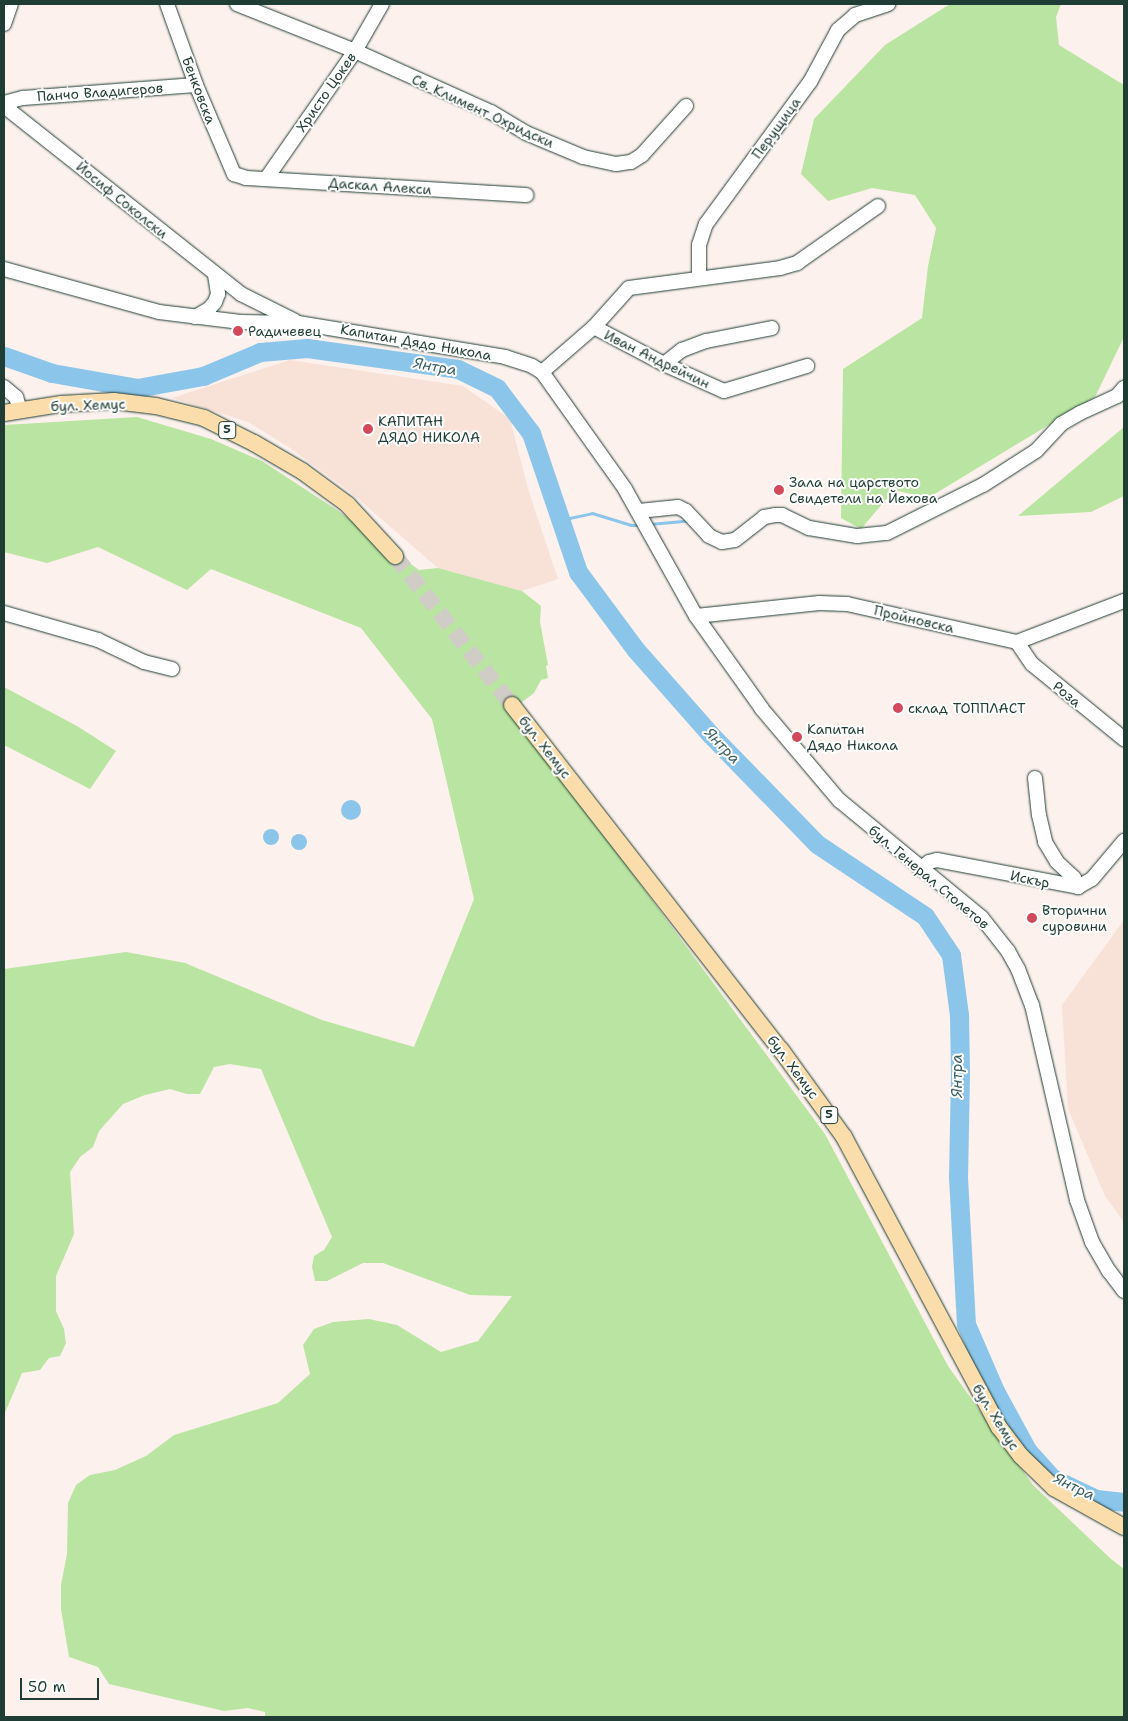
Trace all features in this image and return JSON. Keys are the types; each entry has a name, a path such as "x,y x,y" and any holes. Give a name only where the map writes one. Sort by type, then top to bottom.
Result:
{"main road":[{"name":"бул. Хемус","path":"12,412 61,404 114,401 156,406 204,418 254,443 302,471 347,504 395,556"},
{"name":"бул. Хемус","path":"512,705 781,1050 844,1136 999,1427 1021,1456 1054,1488 1124,1527"}],"street":[{"path":"4,24 11,4"},
{"name":"Бенковска","path":"167,4 196,85 234,174"},
{"name":"Св. Климент Охридски","path":"237,4 355,51 491,112 526,133 583,157 616,164 631,162 642,155 686,106"},
{"name":"Христо Цокев","path":"266,178 355,51 382,4"},
{"name":"Перущица","path":"699,277 699,245 706,224 810,82 838,30 855,15 888,4"},
{"name":"Панчо Владигеров","path":"4,105 23,98 196,85"},
{"name":"Йосиф Соколски","path":"4,105 241,294 298,323"},
{"name":"Даскал Алекси","path":"234,174 246,178 526,196"},
{"path":"542,372 594,327 629,288 699,277 780,268 797,263 878,206"},
{"name":"Капитан Дядо Никола","path":"4,269 137,307 195,317 240,322 298,323 505,357 532,366 542,372 586,432 640,514"},
{"path":"195,317 209,309 215,302 218,294 215,274"},
{"name":"Иван Андрейчин","path":"594,327 664,364 724,391 807,366"},
{"path":"664,364 682,350 706,341 772,328"},
{"path":"4,387 16,396 12,412"},
{"path":"640,514 678,507 686,511 709,536 722,542 735,540 764,517 774,514 782,515 809,528 857,536 887,533 983,485 1036,450 1060,424 1117,396 1124,388"},
{"name":"бул. Генерал Столетов","path":"640,514 696,616 762,709 822,783 839,800 920,869 982,918 1000,939 1018,969 1032,1006 1077,1200 1092,1242 1109,1272 1124,1290"},
{"path":"1018,642 1124,601"},
{"name":"Пройновска","path":"696,616 819,603 847,604 1018,642"},
{"path":"4,614 98,640 144,662 172,669"},
{"name":"Роза","path":"1018,642 1032,664 1124,739"},
{"path":"1035,778 1039,815 1045,842 1057,862 1074,878 1078,887 1092,879 1124,841"},
{"name":"Искър","path":"920,869 928,862 937,860 1078,887"}],"shaded area":[{"path":"290,360 463,386 510,419 528,489 558,579 522,591 438,568 349,491 287,446 248,422 172,398"},
{"path":"1124,920 1124,1222 1105,1196 1068,1109 1062,1005"}],"green space":[{"path":"950,4 1061,4 1056,17 1059,45 1124,85 1124,337 1095,397 928,498 894,490 861,529 841,518 843,369 922,318 928,266 936,228 915,195 872,188 828,201 801,174 814,119 885,45"},
{"path":"137,417 211,439 262,461 337,510 419,570 438,568 522,591 541,606 540,622 548,665 546,666 548,678 541,680 534,693 509,712 572,792 825,1134 948,1366 1033,1485 1124,1569 1124,1717 265,1717 265,1712 248,1708 224,1711 109,1684 98,1667 69,1657 61,1609 61,1585 67,1554 68,1503 76,1485 90,1475 115,1470 146,1456 174,1435 278,1403 310,1374 303,1345 314,1329 333,1322 369,1319 397,1325 441,1352 478,1341 512,1296 470,1295 383,1263 363,1263 327,1281 315,1281 312,1267 314,1256 324,1250 332,1237 261,1069 230,1064 214,1067 200,1094 187,1094 170,1089 145,1095 123,1104 99,1131 93,1147 80,1157 70,1172 74,1234 56,1276 56,1311 64,1329 66,1343 60,1356 49,1358 40,1370 22,1373 4,1415 4,969 126,952 185,963 322,1020 414,1047 474,899 432,719 361,628 211,569 187,590 98,547 47,563 4,552 4,425"},
{"path":"1124,427 1124,496 1091,512 1018,516"},
{"path":"4,687 77,726 116,751 90,789 4,745"}],"water":[{"path":"351,800 358,803 361,810 358,817 351,820 344,817 341,810 344,803"},
{"path":"271,829 279,837 271,845 263,837"},
{"path":"299,834 307,842 299,850 291,842"}],"waterway":[{"name":"Янтра","path":"4,356 52,373 137,388 203,376 260,352 307,348 458,369 497,388 531,433 578,572 636,650 710,734 817,844 925,916 951,955 959,1015 958,1177 966,1324 995,1391 1027,1450 1052,1478 1096,1499 1124,1502"},
{"path":"560,520 592,513 631,525 640,525"},
{"path":"649,524 686,521"}],"tunnel":[{"path":"395,556 512,705"}],"place":[{"name":"Радичевец","path":"238,331"},
{"name":"КАПИТАН ДЯДО НИКОЛА","path":"368,429"},
{"name":"Зала на царството Свидетели на Йехова","path":"779,490"},
{"name":"склад ТОППЛАСТ","path":"898,708"},
{"name":"Капитан Дядо Никола","path":"797,737"},
{"name":"Вторични суровини","path":"1032,918"}]}
